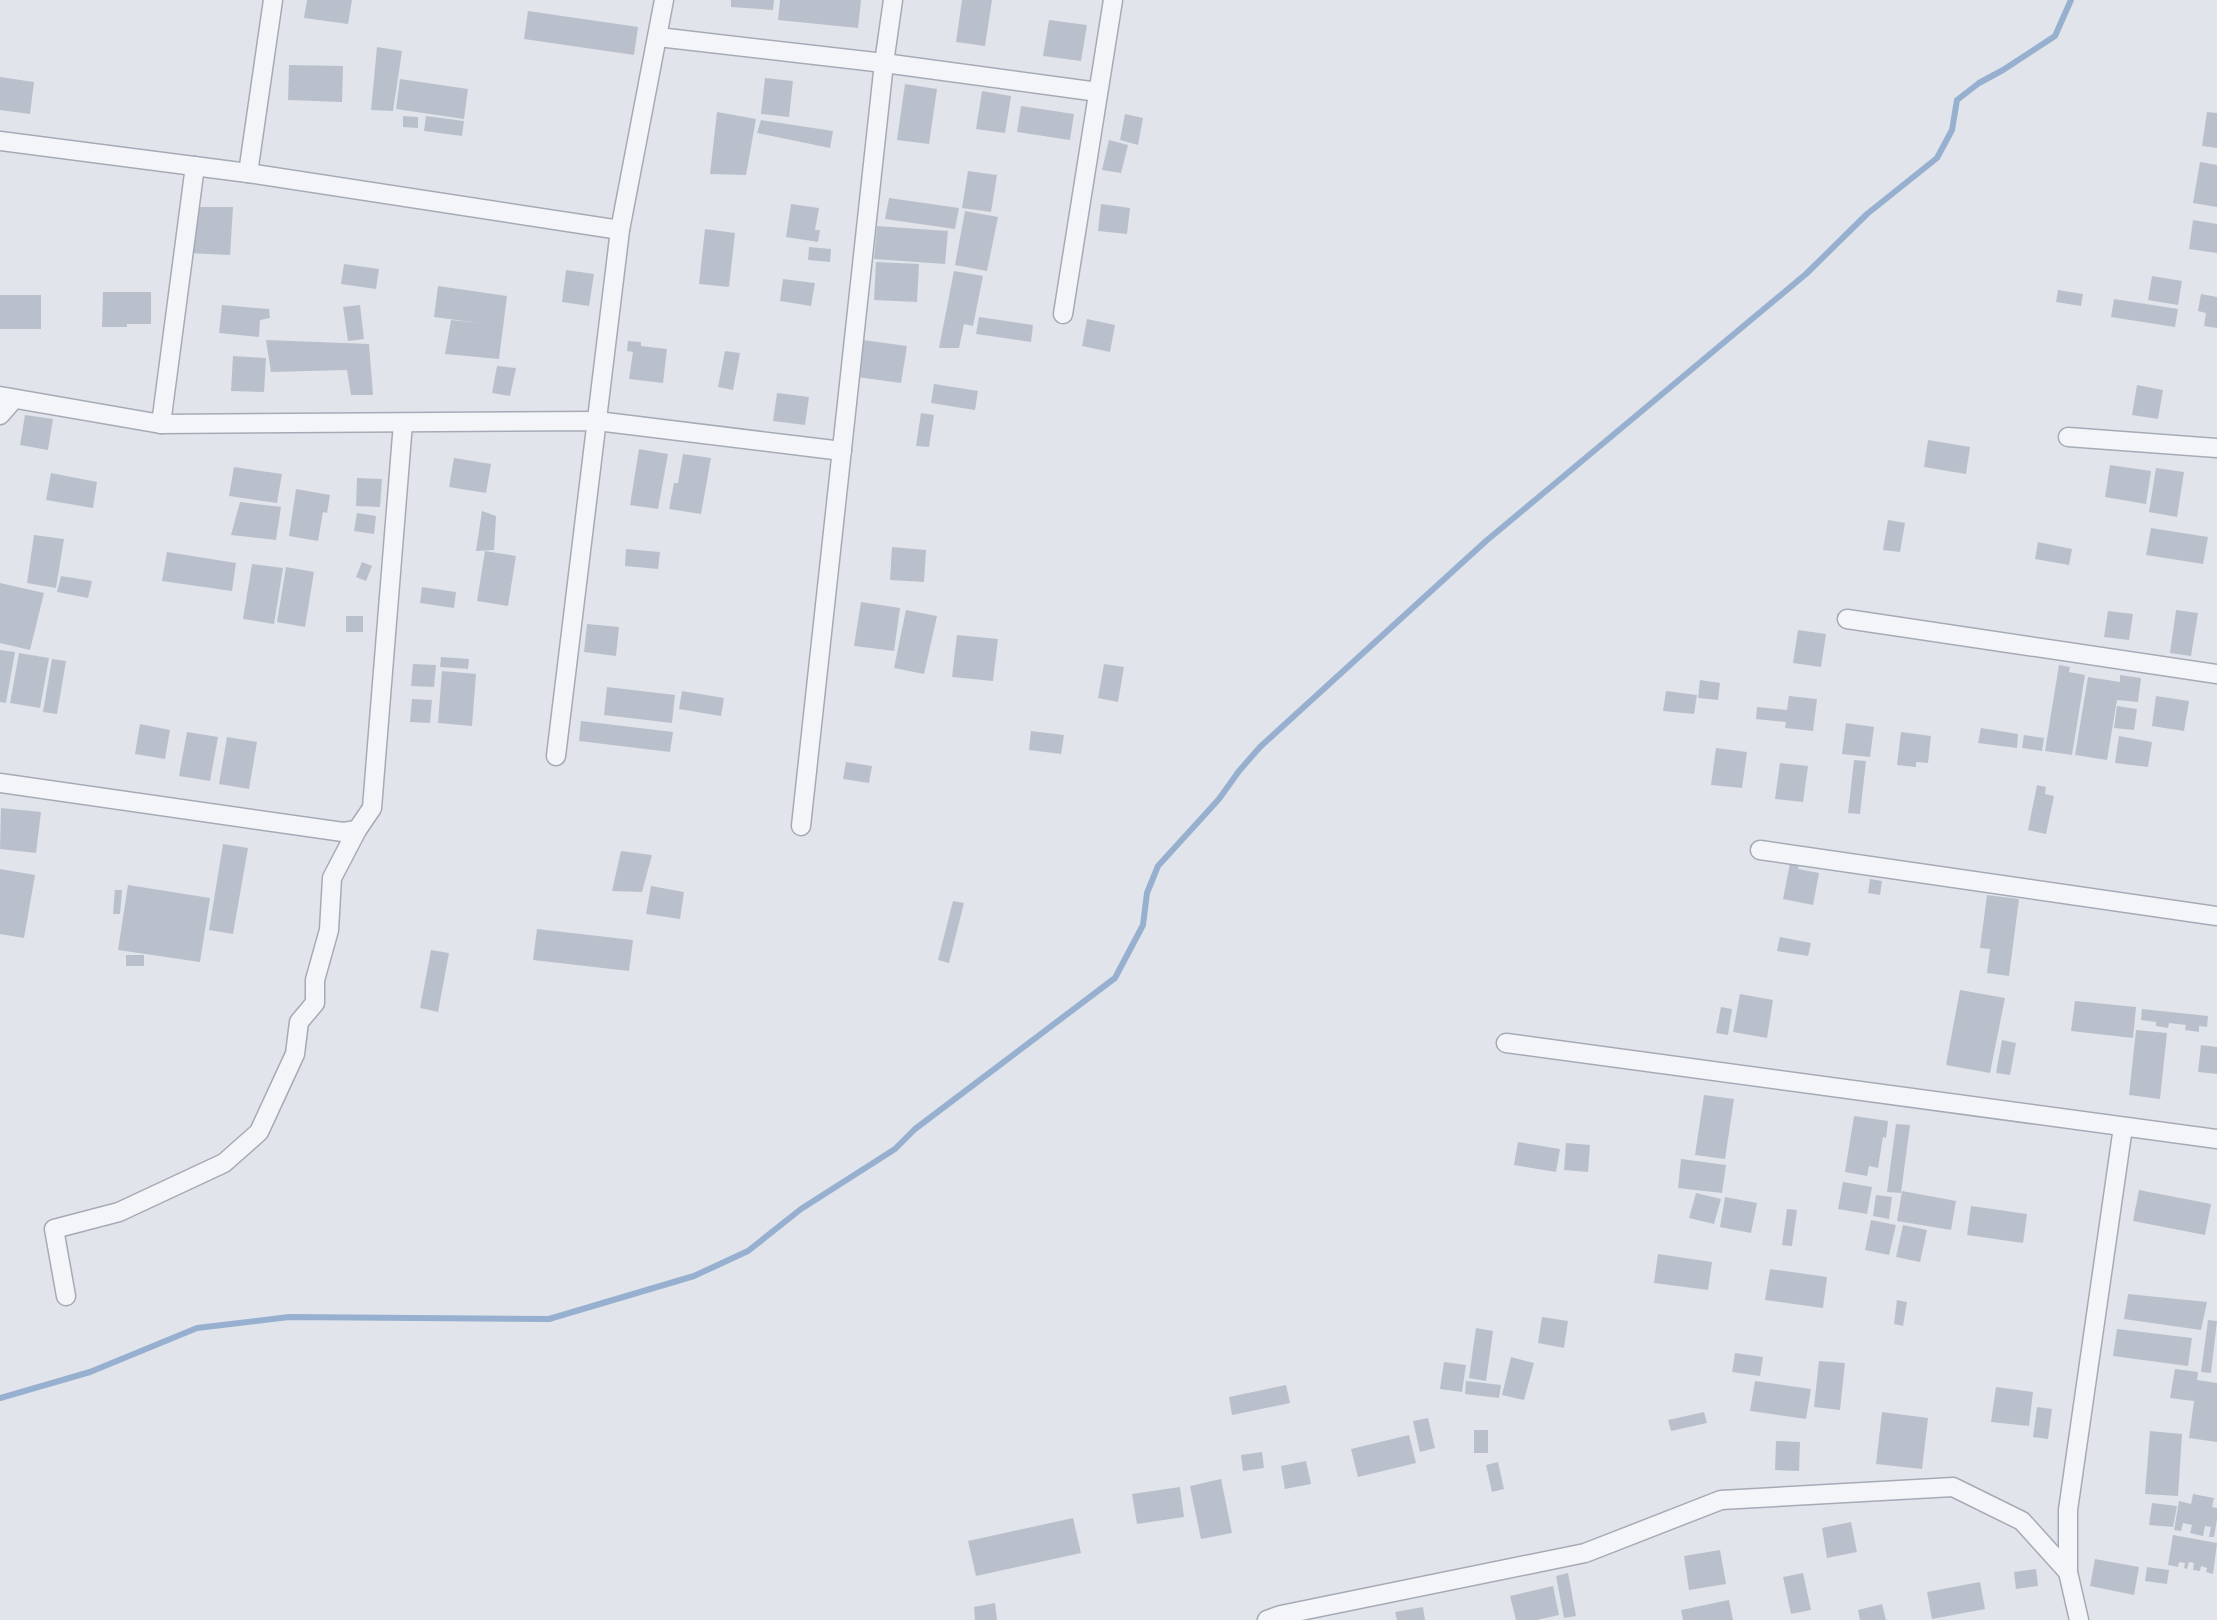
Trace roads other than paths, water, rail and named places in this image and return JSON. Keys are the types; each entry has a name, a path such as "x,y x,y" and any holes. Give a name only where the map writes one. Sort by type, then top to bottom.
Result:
{"street":[{"path":"248,173 273,0"},
{"path":"556,756 620,230 664,0"},
{"path":"801,826 893,0"},
{"path":"1063,314 1113,0"},
{"path":"658,37 1098,92"},
{"path":"0,141 248,173 620,230"},
{"path":"161,424 195,166"},
{"path":"0,415 7,397 161,424 597,421 842,451"},
{"path":"66,1296 54,1229 119,1212 224,1163 259,1132 295,1054 299,1022 315,1003 315,980 329,930 332,878 372,808 403,423"},
{"path":"2068,437 2217,448"},
{"path":"1847,619 2217,674"},
{"path":"0,783 343,832 357,830"},
{"path":"1760,850 2217,916"},
{"path":"1506,1043 2217,1139"},
{"path":"2079,1620 2068,1572 2068,1510 2123,1127"},
{"path":"1267,1620 1585,1553 1721,1500 1953,1487 2022,1521 2068,1572"}],"waterway":[{"path":"0,1398 90,1372 197,1328 289,1317 549,1319 694,1276 748,1251 801,1209 895,1149 915,1129 1115,978 1143,925 1147,893 1158,866 1219,799 1260,747 1486,541 1806,274 1867,214 1937,158 1952,130 1957,100 2055,36 2071,0"}]}
